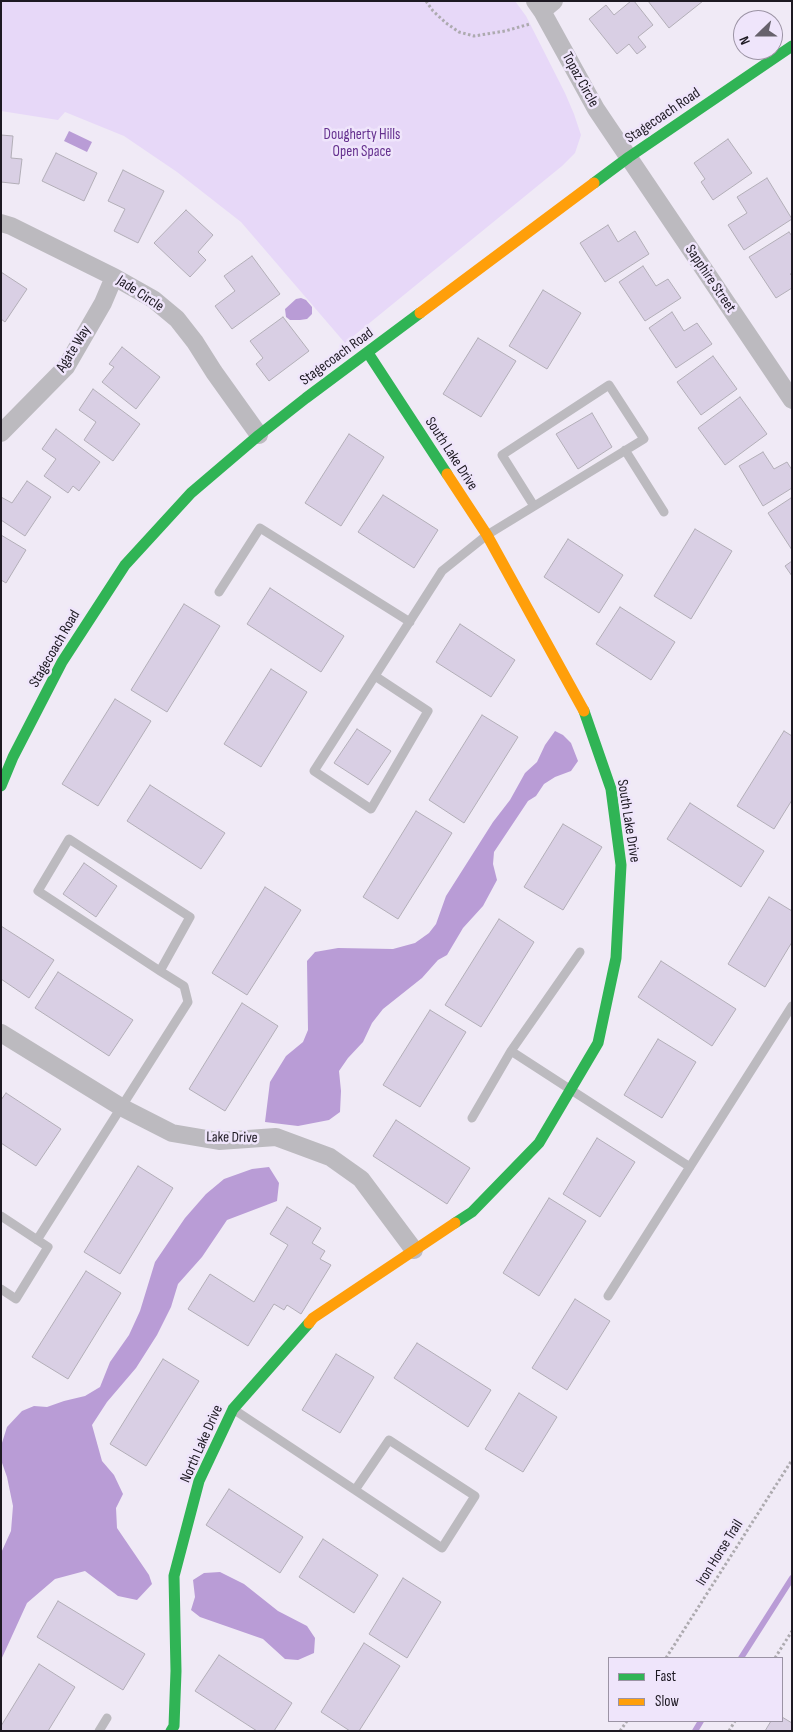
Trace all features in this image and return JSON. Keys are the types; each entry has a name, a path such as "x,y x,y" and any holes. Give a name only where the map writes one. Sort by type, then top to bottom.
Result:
{"street":[{"name":"Topaz Circle","path":"544,4 596,110 629,157"},
{"name":"Stagecoach Road","path":"1,786 13,757 62,662 125,565 191,493 259,434 629,157 792,46"},
{"name":"Sapphire Street","path":"629,157 792,400"},
{"name":"Jade Circle","path":"1,223 114,277 153,299 177,319 196,342 214,372 259,434"},
{"name":"Agate Way","path":"1,433 66,367 114,277"},
{"name":"South Lake Drive","path":"368,353 487,535 582,707 611,789 621,864 616,958 598,1043 539,1143 472,1212 414,1250"},
{"name":"Lake Drive","path":"1,1033 121,1107 172,1133 219,1141 276,1137 330,1157 361,1178 414,1250"},
{"name":"North Lake Drive","path":"171,1731 174,1726 176,1671 174,1576 199,1481 233,1409 313,1318 414,1250"}],"lane":[{"path":"375,676 428,711 371,809 314,772 375,676 410,622 442,571 487,535 644,439 609,385 502,455 534,506"},
{"path":"625,450 664,512"},
{"path":"219,592 260,528 410,622"},
{"path":"38,1240 188,1002 184,986 160,971 38,891 69,839 190,917 160,971"},
{"path":"472,1118 511,1051 580,952"},
{"path":"608,1296 792,1006"},
{"path":"511,1051 690,1167"},
{"path":"1,1216 48,1247 16,1299 1,1289"},
{"path":"233,1409 442,1548 475,1496 389,1440 355,1490"},
{"path":"99,1731 107,1718"}],"path":[{"path":"426,1 433,11 446,23 459,32 474,36 524,27 532,23 544,4"},
{"name":"Iron Horse Trail","path":"667,1657 792,1460"},
{"path":"776,1657 792,1632"}],"green space":[{"name":"Dougherty Hills Open Space","path":"1,1 515,1 526,16 565,93 581,135 575,153 562,166 345,343 241,222 177,172 124,136 65,112 58,120 1,111"}],"shaded area":[{"path":"69,131 92,142 87,152 64,141"},
{"path":"296,299 306,300 312,307 312,314 307,319 290,320 286,317 285,309"},
{"path":"555,731 563,735 571,743 578,761 571,771 555,777 544,784 536,796 528,801 494,852 493,864 497,880 483,906 463,928 447,955 438,960 422,978 383,1009 372,1023 363,1042 339,1071 341,1091 340,1112 329,1120 298,1126 265,1122 270,1082 286,1056 303,1042 308,1030 307,961 315,952 338,948 393,949 415,943 429,933 436,924 446,896 493,822 510,800 525,773 537,762 545,745"},
{"path":"269,1167 279,1183 277,1201 227,1220 202,1257 178,1284 171,1307 157,1335 136,1368 107,1402 92,1425 102,1461 114,1475 123,1494 116,1508 117,1528 149,1575 152,1584 137,1600 118,1596 85,1571 55,1579 27,1603 1,1660 1,1553 11,1531 13,1506 7,1477 1,1460 1,1446 7,1427 22,1411 34,1406 47,1407 85,1396 100,1387 110,1362 129,1335 140,1311 155,1262 185,1218 206,1194 224,1179 252,1169"},
{"path":"220,1572 244,1584 278,1611 307,1626 315,1638 314,1653 298,1660 285,1659 263,1639 200,1617 191,1610 195,1597 193,1580 204,1573"}],"building":[{"path":"631,1 634,1 653,25 638,37 646,47 637,54 629,44 617,54 589,19 606,5 614,15"},
{"path":"648,1 703,1 669,28"},
{"path":"1,135 13,136 11,158 22,159 19,184 1,182"},
{"path":"728,139 752,173 713,200 701,182 705,179 694,163"},
{"path":"56,153 97,173 84,201 42,181"},
{"path":"123,170 164,191 138,243 114,231 125,209 108,201"},
{"path":"767,178 792,219 744,250 728,225 747,213 737,197"},
{"path":"186,210 213,235 198,252 206,260 190,277 154,243"},
{"path":"608,225 618,242 635,231 649,254 605,282 580,243"},
{"path":"789,232 792,236 792,273 790,274 792,276 792,288 776,298 749,257"},
{"path":"252,256 280,294 232,329 215,306 235,291 224,276"},
{"path":"643,266 656,286 668,279 681,298 645,321 619,282"},
{"path":"1,272 27,289 5,322 1,319"},
{"path":"543,290 581,313 547,369 509,346"},
{"path":"672,312 684,331 697,323 712,344 676,368 649,328"},
{"path":"283,317 309,351 269,381 256,364 263,358 250,341"},
{"path":"478,338 516,361 481,417 443,394"},
{"path":"122,347 160,377 136,409 102,382 114,367 109,364"},
{"path":"713,356 737,389 701,415 677,382"},
{"path":"93,389 140,424 113,461 84,440 96,422 79,410"},
{"path":"740,397 767,434 725,465 698,428"},
{"path":"592,413 612,447 578,469 556,434"},
{"path":"56,429 100,462 79,491 73,486 68,493 44,476 56,459 42,449"},
{"path":"349,434 384,457 341,526 305,503"},
{"path":"763,452 774,469 787,462 792,470 792,488 763,506 739,466"},
{"path":"27,481 51,497 25,536 1,520 1,497 12,503"},
{"path":"383,495 438,530 414,568 358,532"},
{"path":"792,498 792,550 768,513"},
{"path":"695,529 732,551 691,619 654,596"},
{"path":"1,535 26,550 6,583 1,580"},
{"path":"568,539 623,575 599,613 544,577"},
{"path":"792,561 792,576 785,566"},
{"path":"270,588 344,636 321,672 247,624"},
{"path":"184,604 220,626 167,712 131,690"},
{"path":"620,607 675,642 651,680 596,644"},
{"path":"460,624 515,660 491,697 436,662"},
{"path":"271,669 307,692 261,767 224,744"},
{"path":"115,699 151,721 98,806 62,784"},
{"path":"482,715 518,737 464,823 429,800"},
{"path":"357,729 391,751 368,785 334,763"},
{"path":"784,731 792,736 792,800 774,829 737,806"},
{"path":"150,785 225,833 201,869 127,821"},
{"path":"690,803 764,851 741,887 667,839"},
{"path":"416,811 452,833 398,919 363,897"},
{"path":"563,824 602,847 563,910 524,887"},
{"path":"84,863 117,886 96,917 63,894"},
{"path":"265,887 301,910 247,995 212,973"},
{"path":"769,897 792,911 792,942 765,987 728,964"},
{"path":"499,919 534,942 481,1027 445,1005"},
{"path":"1,926 54,960 29,998 1,979"},
{"path":"661,961 736,1009 712,1046 638,997"},
{"path":"58,972 133,1020 109,1056 35,1008"},
{"path":"242,1003 278,1026 225,1111 189,1089"},
{"path":"430,1010 466,1032 420,1107 383,1085"},
{"path":"658,1039 696,1062 662,1118 624,1095"},
{"path":"6,1093 61,1129 36,1166 1,1143 1,1100"},
{"path":"396,1120 470,1168 447,1204 373,1156"},
{"path":"597,1138 635,1162 600,1217 563,1194"},
{"path":"138,1166 173,1188 120,1274 84,1252"},
{"path":"549,1198 586,1221 539,1296 503,1273"},
{"path":"287,1207 321,1228 312,1243 325,1251 320,1259 331,1265 301,1314 287,1305 284,1310 274,1304 248,1346 188,1309 210,1274 254,1302 288,1245 270,1234"},
{"path":"86,1271 121,1293 68,1379 32,1357"},
{"path":"575,1299 610,1321 567,1390 532,1368"},
{"path":"417,1343 491,1390 468,1427 394,1378"},
{"path":"336,1354 374,1377 340,1433 302,1410"},
{"path":"163,1359 199,1381 146,1466 110,1444"},
{"path":"519,1393 557,1417 523,1472 485,1449"},
{"path":"229,1489 303,1537 280,1573 206,1525"},
{"path":"323,1539 378,1575 354,1613 299,1577"},
{"path":"403,1578 441,1602 407,1658 369,1634"},
{"path":"58,1601 145,1654 123,1690 37,1637"},
{"path":"364,1643 400,1666 359,1731 350,1731 321,1712"},
{"path":"219,1655 292,1703 274,1731 257,1731 195,1691"},
{"path":"39,1664 75,1687 48,1731 1,1731 1,1726"},
{"path":"783,1718 792,1723 792,1731 765,1731 770,1722 783,1722"}],"waterway":[{"path":"742,1657 792,1578"},
{"path":"695,1731 700,1722"}],"traffic: fast":[{"path":"594,183 792,46"},
{"path":"1,786 13,757 62,662 125,565 191,493 306,398 420,313"},
{"path":"368,353 447,474"},
{"path":"455,1223 472,1212 539,1143 598,1043 616,958 621,865 611,789 584,711"},
{"path":"171,1731 174,1726 176,1671 174,1576 199,1481 233,1409 309,1323"}],"traffic: slow":[{"path":"420,313 594,183"},
{"path":"447,474 487,535 584,711"},
{"path":"309,1323 313,1318 455,1223"}]}
